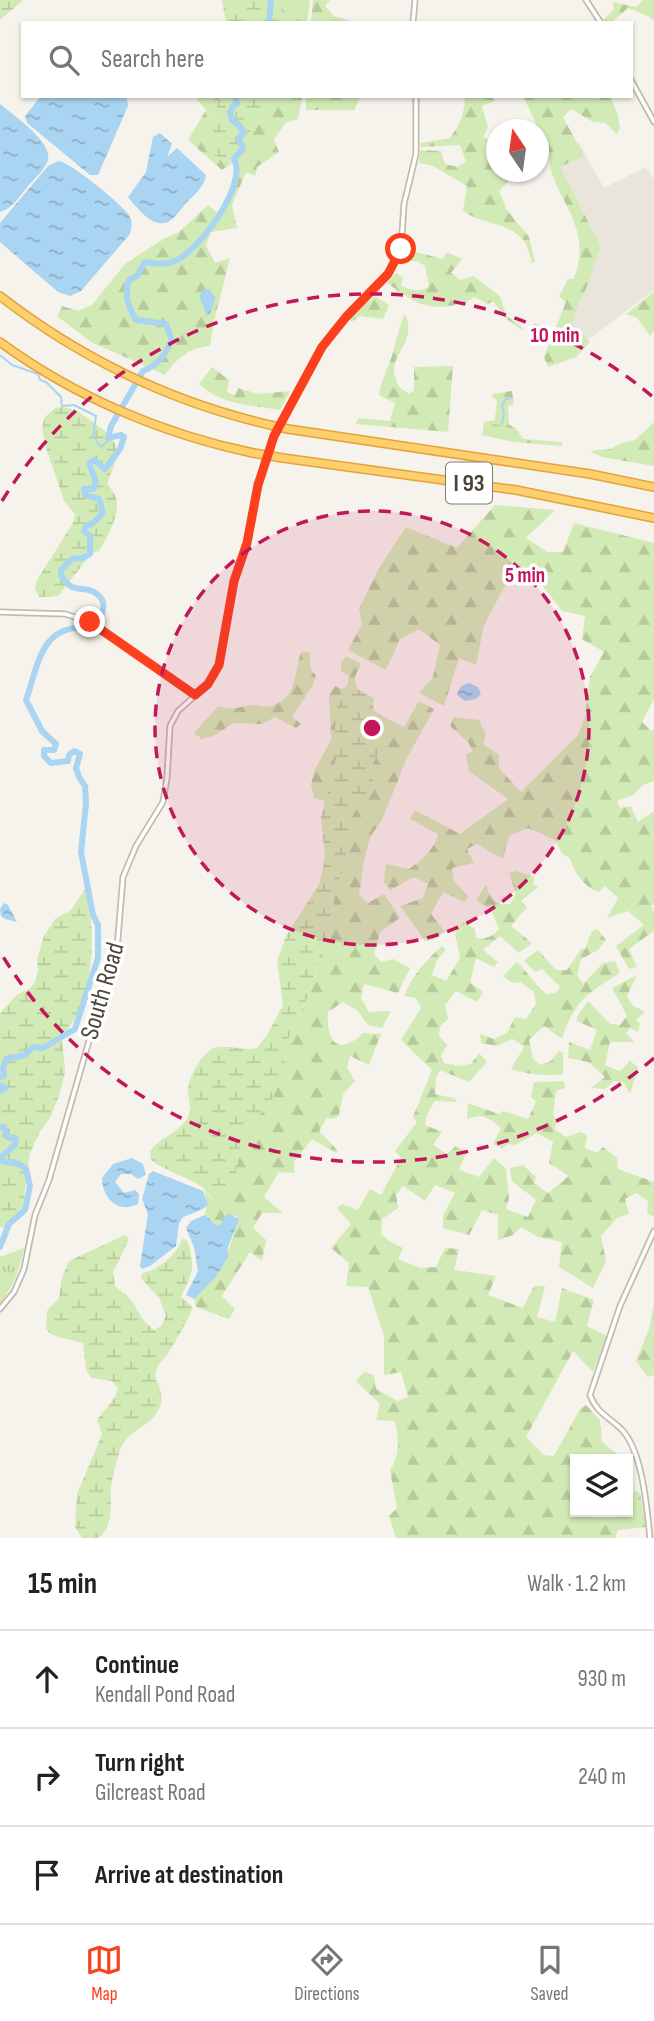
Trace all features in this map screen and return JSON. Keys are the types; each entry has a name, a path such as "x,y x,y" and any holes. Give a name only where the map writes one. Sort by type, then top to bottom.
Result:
{"highway":[{"name":"I 93","path":"0,296 59,338 131,378 201,406 288,429 590,474 654,487"},
{"name":"I 93","path":"0,342 38,368 113,408 188,436 254,453 516,490 654,519"}],"street":[{"path":"413,21 415,0"},
{"path":"586,0 600,21"},
{"path":"633,84 654,122"},
{"name":"South Road","path":"0,1309 22,1277 35,1215 50,1180 97,1013 116,961 123,877 136,846 163,803 170,726 178,711 208,684 219,665 234,581 247,543 258,485 274,436 322,347 346,317 388,274 401,249 404,204 416,154 416,98"},
{"path":"0,612 65,614 90,622 195,695"},
{"path":"650,1538 642,1475 631,1447 625,1433 598,1410 590,1395 620,1306 654,1231"}],"shaded area":[{"path":"579,143 604,188 646,167 654,180 654,290 566,356 554,338 579,285 588,230 552,158"}],"green space":[{"path":"0,0 23,0 0,20"},
{"path":"222,0 281,0 282,21 226,21"},
{"path":"281,0 310,0 307,21 282,21"},
{"path":"313,0 330,0 325,6 334,16 351,21 311,21"},
{"path":"643,0 654,0 654,21 628,8 613,21 604,19 614,9 613,2 636,7"},
{"path":"196,98 219,98 213,122 231,164 222,170 188,140 206,110"},
{"path":"219,98 266,98 238,158 231,164 231,161 214,155 213,123"},
{"path":"266,98 302,98 298,119 285,123 274,140 279,152 257,167 255,176 246,172 232,205 237,228 211,232 206,245 215,263 230,258 210,346 184,355 165,375 91,342 57,316 62,306 78,311 92,305 125,264 163,239 179,232 208,205 220,215 236,186 238,158"},
{"path":"306,98 360,98 354,110 306,110"},
{"path":"465,98 493,98 495,101 482,106 486,120 483,137 486,138 486,182 507,182 499,191 507,210 529,237 535,262 532,263 525,243 511,230 463,211 467,186 433,166 419,163 420,150 441,151 445,164 457,167 466,162 460,145 420,147 421,143 450,138 461,118"},
{"path":"524,98 611,98 620,128 617,134 605,123 593,122 571,109 563,117 584,156 560,167 601,247 573,325 590,342 576,357 548,367 544,357 566,302 559,297 568,279 574,279 580,246 572,216 555,182 549,157 549,119 534,119"},
{"path":"412,251 443,259 447,252 462,259 451,273 461,280 473,276 500,296 506,315 522,327 522,330 505,318 493,301 488,304 474,297 456,305 427,306 412,300 387,283 396,273 403,278 401,285 408,289 429,287 425,266 417,261 407,261"},
{"path":"654,292 654,331 650,336 637,318 626,314"},
{"path":"375,296 389,305 383,319 360,316 351,322 349,318"},
{"path":"405,314 408,323 407,338 395,363 394,372 399,387 409,394 414,390 414,367 453,366 448,432 356,424 358,418 390,421 395,403 379,395"},
{"path":"212,367 229,380 227,392 235,395 238,388 259,394 290,391 280,410 227,400 199,384"},
{"path":"512,391 514,404 508,406 509,425 516,428 523,439 563,442 561,446 514,442 482,435 484,422 495,420 497,400 492,394"},
{"path":"55,408 76,410 112,437 119,453 107,483 116,498 117,511 99,551 92,553 58,596 39,597 35,589 37,580 73,523 75,514 64,501 46,448 42,427 45,417"},
{"path":"654,422 654,466 602,457 590,451 610,449 635,440"},
{"path":"493,424 515,429 514,435 508,437 492,434"},
{"path":"495,505 555,510 526,538 547,552 563,552 574,523 654,543 654,699 642,722 651,731 654,729 654,781 643,785 633,795 617,801 620,808 631,806 638,822 654,811 654,904 651,906 654,913 654,931 629,949 637,967 629,969 616,946 644,925 628,911 607,918 618,898 605,886 599,892 589,887 577,874 570,858 562,854 555,840 528,828 509,836 503,859 477,844 467,849 474,863 452,868 454,881 468,896 465,902 443,892 431,914 445,932 433,940 425,941 400,906 423,898 428,884 414,877 390,890 384,882 386,864 409,869 434,845 438,834 410,819 415,810 460,834 508,799 469,771 466,754 473,751 468,742 450,726 454,717 479,720 486,735 483,744 499,755 499,768 521,792 578,735 585,717 590,677 604,652 582,639 585,616 562,611 539,581 513,571 484,625 476,665 459,658 444,706 419,693 433,677 440,645 419,629 400,639 386,670 348,650 362,624 359,609 379,568 406,527 457,548"},
{"path":"301,652 310,652 310,667 316,676 292,717 301,724 296,728 275,717 262,724 234,723 213,736 202,739 194,733 218,706 267,707 280,702 294,684"},
{"path":"346,656 361,664 355,680 359,690 351,689 337,704 335,733 338,751 325,801 314,798 311,785 314,771 331,740 329,695 335,686 342,689 347,686 349,676 341,671 341,662"},
{"path":"351,689 374,698 374,711 382,731 382,744 370,769 375,788 354,813 348,834 346,859 335,892 329,935 319,957 309,994 288,1039 285,1063 276,1091 269,1106 247,1125 241,1142 234,1184 227,1197 218,1203 202,1187 151,1160 150,1151 187,1119 190,1111 189,1083 205,1054 219,1047 257,1048 283,1005 277,961 286,936 319,884 325,855 321,817 338,751 335,734 337,703"},
{"path":"419,701 434,709 407,758 382,820 370,837 359,895 368,903 384,894 400,918 380,932 374,954 381,962 393,959 410,968 398,993 364,984 361,998 369,1012 391,1011 382,1028 368,1025 358,1011 343,1002 328,1012 329,1031 335,1043 347,1044 363,1033 381,1034 369,1065 350,1056 347,1067 355,1081 343,1094 339,1115 334,1119 327,1118 319,1131 338,1151 336,1153 312,1139 294,1162 294,1173 279,1172 264,1197 283,1213 262,1213 253,1228 266,1240 262,1261 250,1252 222,1296 235,1309 229,1319 196,1307 194,1299 215,1278 224,1262 237,1216 229,1215 221,1225 216,1226 205,1215 207,1205 204,1188 213,1201 234,1184 241,1142 247,1125 269,1106 285,1063 288,1039 309,994 319,957 329,935 335,892 346,859 348,834 354,812 375,788 370,769 380,745 381,733 372,710 404,727"},
{"path":"516,871 535,877 533,884 538,887 521,901 527,907 511,926 532,943 519,953 500,936 483,950 498,962 494,967 476,958 470,983 483,992 477,1002 456,991 445,1005 448,1019 440,1026 439,1036 447,1045 441,1056 444,1063 458,1066 471,1064 479,1053 487,1062 469,1082 440,1070 436,1078 435,1094 453,1098 458,1102 435,1101 427,1114 425,1125 442,1132 433,1145 447,1154 456,1146 467,1151 459,1170 479,1177 494,1158 506,1169 509,1199 506,1209 528,1217 536,1200 512,1181 510,1168 523,1165 536,1177 534,1183 548,1193 569,1176 549,1163 553,1142 537,1133 502,1149 493,1144 501,1128 485,1117 467,1119 468,1103 499,1114 503,1111 528,1119 536,1101 531,1097 534,1082 564,1081 565,1088 556,1091 553,1114 557,1122 554,1129 566,1137 581,1132 587,1136 585,1148 597,1153 603,1147 617,1158 618,1169 654,1182 654,1217 647,1213 648,1201 636,1193 625,1199 629,1214 617,1218 601,1236 606,1261 593,1288 559,1267 562,1242 538,1237 521,1227 513,1235 498,1240 498,1215 482,1210 469,1235 443,1228 443,1215 455,1193 435,1185 425,1201 403,1186 396,1195 398,1208 382,1219 381,1234 403,1248 398,1259 420,1268 436,1267 445,1248 459,1249 454,1270 496,1276 488,1295 523,1308 534,1286 545,1286 537,1317 555,1322 562,1288 594,1300 587,1326 607,1336 593,1372 573,1351 526,1437 544,1455 554,1456 580,1409 586,1405 600,1420 602,1442 617,1454 570,1454 570,1517 633,1517 635,1490 640,1493 646,1527 618,1530 615,1538 396,1538 389,1516 397,1508 390,1470 398,1447 395,1421 376,1420 380,1404 356,1381 364,1372 374,1375 376,1389 398,1401 408,1397 401,1372 384,1375 384,1336 368,1287 346,1286 349,1263 331,1248 351,1224 337,1208 342,1204 358,1210 370,1189 381,1195 401,1158 395,1151 417,1122 413,1117 432,1070 401,1040 421,1008 416,998 404,996 408,988 420,969 442,946 446,949 436,962 432,975 446,981 460,958 455,932 463,922 475,929 476,938 489,937 497,932 499,929 491,910 476,900 486,885 494,900 500,904 510,904 516,894 509,873"},
{"path":"85,889 92,946 87,986 73,1022 62,1037 65,1072 51,1116 30,1153 23,1206 7,1229 0,1227 0,1013 17,995 35,982 37,959 44,936 55,919 71,910"},
{"path":"597,929 606,940 598,950 581,959 577,975 583,984 603,963 615,961 620,973 584,999 571,1016 562,1039 544,1026 529,1040 533,1059 540,1065 551,1061 559,1051 563,1052 563,1074 524,1073 511,1069 524,1047 513,1039 496,1046 481,1043 480,1034 494,1039 507,1033 515,1017 526,1019 536,1004 534,992 520,982 513,983 503,976 517,962 546,994 556,993 560,987 542,969 536,972 524,961 538,950 556,970 567,970 581,949 585,949 592,931"},
{"path":"637,975 627,996 633,1006 645,1012 636,1020 640,1024 638,1032 630,1028 626,1033 634,1042 610,1042 605,1065 620,1071 630,1061 638,1067 630,1094 624,1083 614,1081 605,1089 591,1088 605,1077 588,1062 568,1058 569,1042 590,1050 597,1030 577,1021 577,1017 588,1001 610,1024 620,1025 627,1016 612,988"},
{"path":"125,1235 129,1239 113,1273 115,1286 131,1300 147,1324 155,1330 162,1325 166,1315 159,1298 141,1278 142,1273 166,1261 176,1251 182,1239 187,1240 192,1264 191,1275 181,1297 193,1307 178,1337 157,1368 156,1378 162,1397 159,1409 150,1421 127,1438 120,1451 112,1479 107,1528 98,1538 82,1538 75,1527 77,1494 102,1434 97,1420 112,1402 118,1389 112,1381 91,1378 86,1369 83,1343 52,1335 46,1329 47,1311 59,1298 62,1277 69,1261"},
{"path":"24,1248 9,1291 0,1304 0,1257"},
{"path":"654,1303 654,1375 648,1377 636,1361 649,1329"}],"water":[{"path":"39,98 126,98 128,106 98,175 90,175 27,123 25,116"},
{"path":"0,104 38,137 48,153 48,160 16,202 0,212"},
{"path":"160,133 172,144 167,157 177,148 206,175 204,183 196,193 173,218 162,223 145,216 128,197 146,172 153,137"},
{"path":"59,161 109,195 130,217 132,226 130,234 81,291 70,296 58,292 0,242 0,223 48,166"},
{"path":"205,289 209,289 216,298 207,316 199,296"},
{"path":"469,683 478,687 481,694 476,699 465,701 457,695 461,687"},
{"path":"4,903 8,905 17,922 1,916 0,909"},
{"path":"132,1158 143,1164 146,1175 138,1179 131,1174 121,1174 115,1182 124,1193 135,1190 139,1194 138,1204 124,1207 108,1198 102,1178 113,1164"},
{"path":"153,1171 203,1191 208,1205 183,1217 179,1223 176,1246 142,1269 140,1266 148,1214 142,1199 149,1174"},
{"path":"229,1214 239,1219 228,1247 228,1257 215,1278 194,1299 186,1295 198,1271 194,1247 186,1228 191,1221 205,1215 216,1225 220,1225 223,1222 221,1219"}],"waterway":[{"path":"269,21 271,0"},
{"path":"0,1077 4,1076 6,1059 25,1055 33,1047 43,1048 75,1029 98,958 98,925 93,915 81,852 86,803 85,786 76,768 80,754 74,751 69,755 68,761 51,763 44,756 44,750 54,750 56,744 42,731 26,700 39,660 51,639 74,628 91,628 103,610 99,596 91,591 70,586 61,575 61,570 72,559 90,554 90,536 84,531 86,526 103,513 99,499 85,495 84,489 93,489 96,482 89,463 94,460 105,469 120,449 124,437 121,435 108,438 111,426 143,371 161,359 172,340 166,324 136,320 128,301 129,280 137,276 145,262 169,263 187,254 219,215 234,184 237,170 234,159 243,148 238,138 244,133 232,120 230,112 237,104 236,98"},
{"path":"0,355 12,365 38,374 40,380 46,382 61,397 62,406 74,405 96,416 93,436 101,447 108,438"},
{"path":"502,424 502,405 506,399 512,398"},
{"path":"0,1085 6,1088 0,1091"},
{"path":"0,1127 4,1127 7,1137 16,1139 15,1145 1,1157 1,1161 19,1164 26,1169 30,1186 25,1210 9,1224 0,1247"}],"route":[{"path":"90,622 103,628 195,695 208,684 219,665 234,581 245,551 258,485 274,436 322,347 346,317 388,274 401,249"}]}
